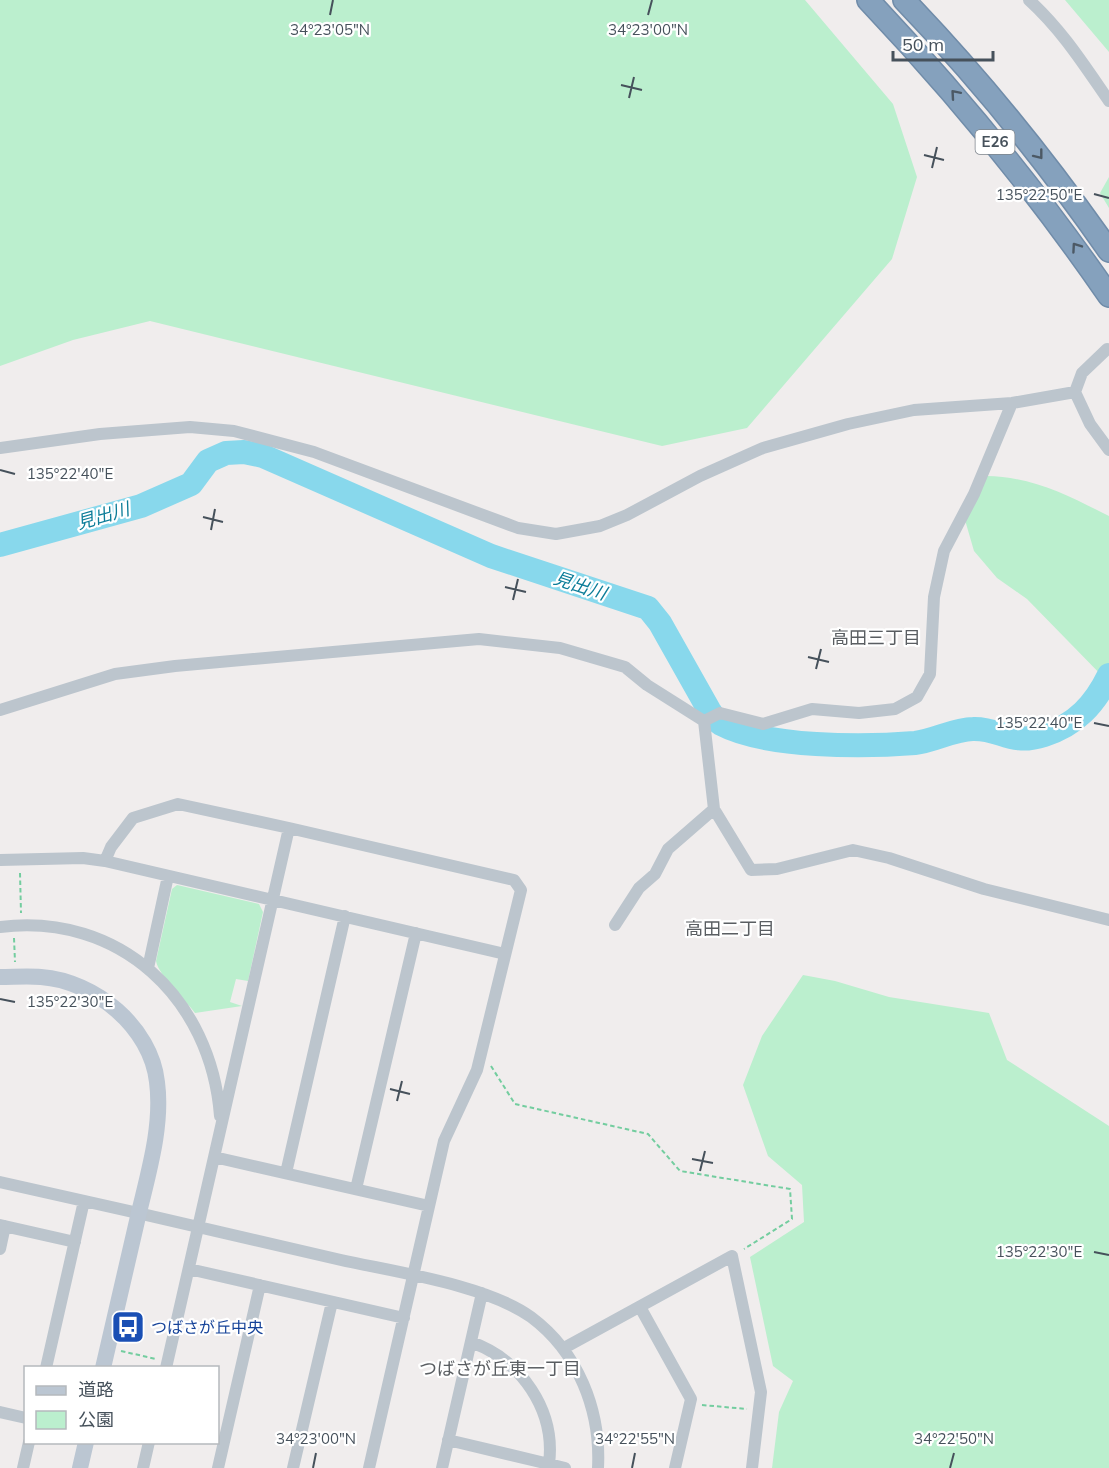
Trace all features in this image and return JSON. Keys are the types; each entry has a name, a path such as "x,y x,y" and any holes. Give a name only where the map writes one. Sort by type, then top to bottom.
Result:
{"highway":[{"name":"E26","path":"868,0 982,126 1057,220 1109,296"},
{"name":"E26","path":"904,0 952,50 1010,119 1074,201 1109,251"}],"street":[{"path":"1029,0 1052,21 1075,48 1109,101"},
{"path":"1107,349 1082,373 1075,393 1090,424 1109,450"},
{"path":"0,448 100,434 190,427 234,431 314,452 518,528 556,534 600,526 627,515 700,476 763,448 848,424 914,410 1012,403 1075,393"},
{"path":"704,721 720,713 763,724 812,709 859,713 895,709 917,697 930,674 934,597 944,551 974,494 1012,403"},
{"path":"0,710 115,674 187,664 479,639 560,648 625,667 647,685 704,721"},
{"path":"704,721 714,809 751,870 777,870 853,850 889,858 984,889 1109,920"},
{"path":"105,861 111,847 133,818 178,804 514,880 520,890 477,1070 444,1141 369,1468"},
{"path":"615,925 639,888 655,874 668,849 714,809"},
{"path":"167,1365 289,828"},
{"path":"0,860 83,858 105,861 505,954"},
{"path":"148,968 168,876"},
{"path":"286,1173 345,916"},
{"path":"0,927 17,925 63,929 119,948 148,968 177,999 195,1026 207,1052 218,1091 220,1129"},
{"path":"356,1189 416,933"},
{"path":"8,977 42,977 77,986 106,1001 129,1022 147,1049 157,1081 157,1127 104,1366"},
{"path":"214,1157 429,1206"},
{"path":"0,1182 413,1276 482,1293 510,1304 531,1317 564,1348 589,1397 599,1449 598,1468"},
{"path":"46,1366 84,1201"},
{"path":"0,1249 3,1226 75,1242"},
{"path":"564,1348 732,1256 761,1392 752,1468"},
{"path":"189,1269 404,1318"},
{"path":"218,1468 260,1285"},
{"path":"442,1468 482,1293"},
{"path":"293,1468 332,1302"},
{"path":"640,1307 691,1399 675,1468"},
{"path":"471,1342 502,1357 526,1380 543,1412 551,1448 549,1464"},
{"path":"0,1412 24,1418"},
{"path":"448,1440 565,1468"},
{"path":"23,1468 29,1444"},
{"path":"80,1468 86,1444"},
{"path":"143,1468 149,1444"}],"path":[{"path":"8,977 17,925 20,859"},
{"path":"482,1051 515,1104 648,1134 680,1172 790,1189 792,1219 732,1256"},
{"path":"108,1348 167,1365"},
{"path":"690,1404 759,1410"}],"green space":[{"path":"0,0 805,0 893,104 917,177 892,259 747,428 662,446 150,321 73,340 0,366"},
{"path":"1065,0 1109,0 1109,52"},
{"path":"1109,177 1109,208 1100,193"},
{"path":"986,476 1020,480 1050,488 1109,516 1109,683 1027,599 997,578 974,551 965,520"},
{"path":"177,885 259,904 263,912 248,981 236,979 230,1002 242,1006 195,1013 158,967 156,961 172,889"},
{"path":"803,975 835,981 889,997 989,1013 1007,1060 1109,1126 1109,1468 772,1468 779,1412 793,1381 773,1366 750,1257 804,1222 802,1185 768,1156 743,1085 762,1036"}],"waterway":[{"name":"見出川","path":"0,545 141,506 191,484 208,461 226,453 244,452 263,456 491,556 648,608 660,623 717,721 740,732 763,738 816,744 870,745 915,743 973,729 983,729 1014,738 1032,738 1055,731 1075,719 1091,704 1109,675"}],"place":[{"name":"つばさが丘中央","path":"128,1327"}],"district":[{"name":"高田三丁目","path":"876,638"},
{"name":"高田二丁目","path":"730,929"},
{"name":"つばさが丘東一丁目","path":"500,1369"}]}
